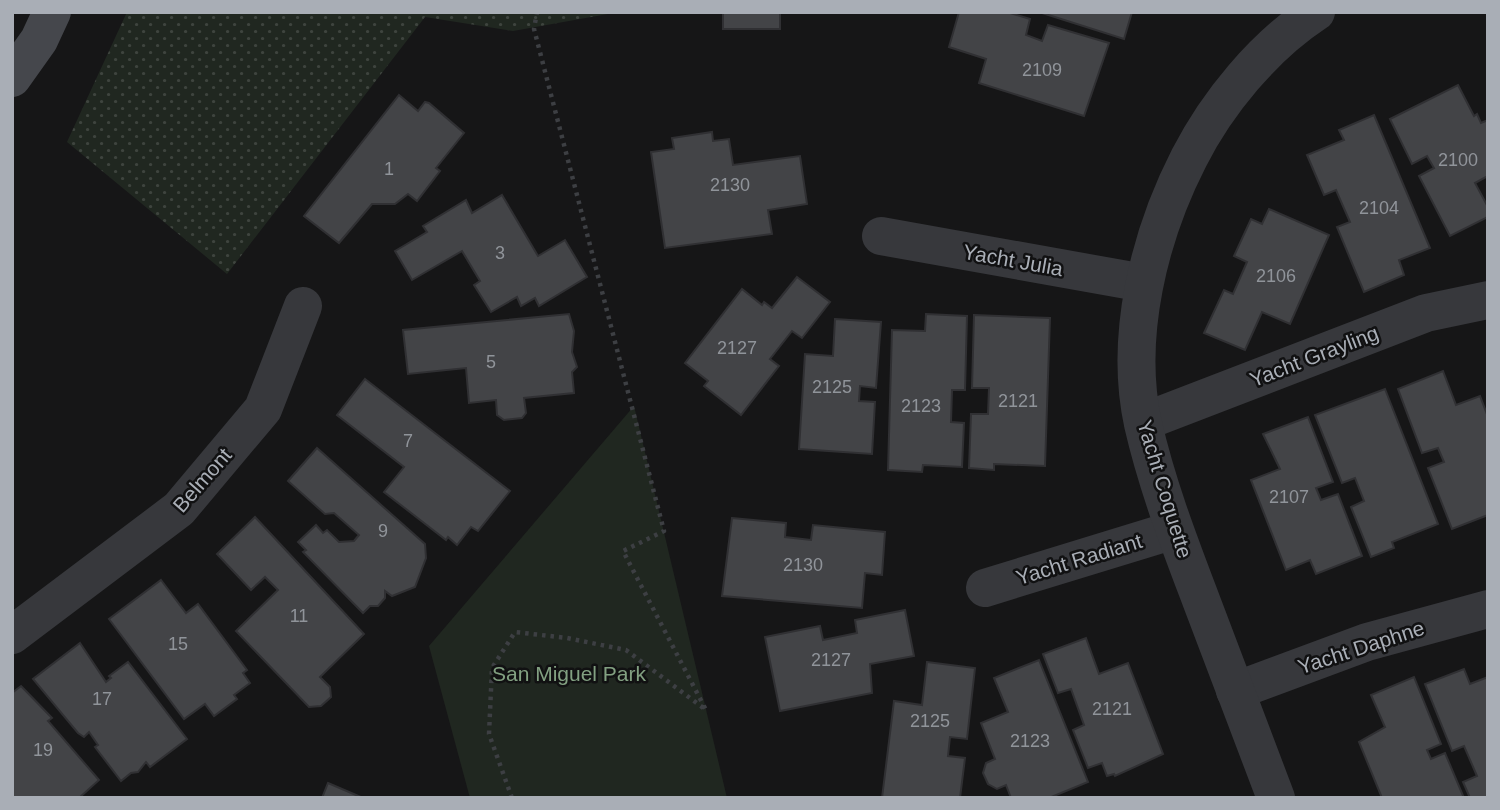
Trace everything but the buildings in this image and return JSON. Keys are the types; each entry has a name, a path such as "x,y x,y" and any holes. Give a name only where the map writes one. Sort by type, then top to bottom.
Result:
{"main road":[{"path":"12,78 39,40 52,12"}],"street":[{"name":"Yacht Coquette","path":"1276,798 1174,530 1143,422 1138,376 1144,283 1170,194 1202,133 1243,78 1296,18"},
{"name":"Yacht Julia","path":"881,236 1144,283"},
{"name":"Yacht Grayling","path":"1143,422 1426,313 1488,300"},
{"name":"Belmont","path":"12,635 179,509 263,409 303,306"},
{"name":"Yacht Radiant","path":"985,588 1174,530"},
{"name":"Yacht Daphne","path":"1236,691 1367,642 1488,609"}],"path":[{"path":"512,798 489,734 492,668 515,632 567,638 626,650 706,710 623,551 664,531 534,29 537,12"}],"green space":[{"path":"127,12 619,12 513,31 425,17 227,274 67,142"},
{"name":"San Miguel Park","path":"634,406 727,798 470,798 429,646"}]}
